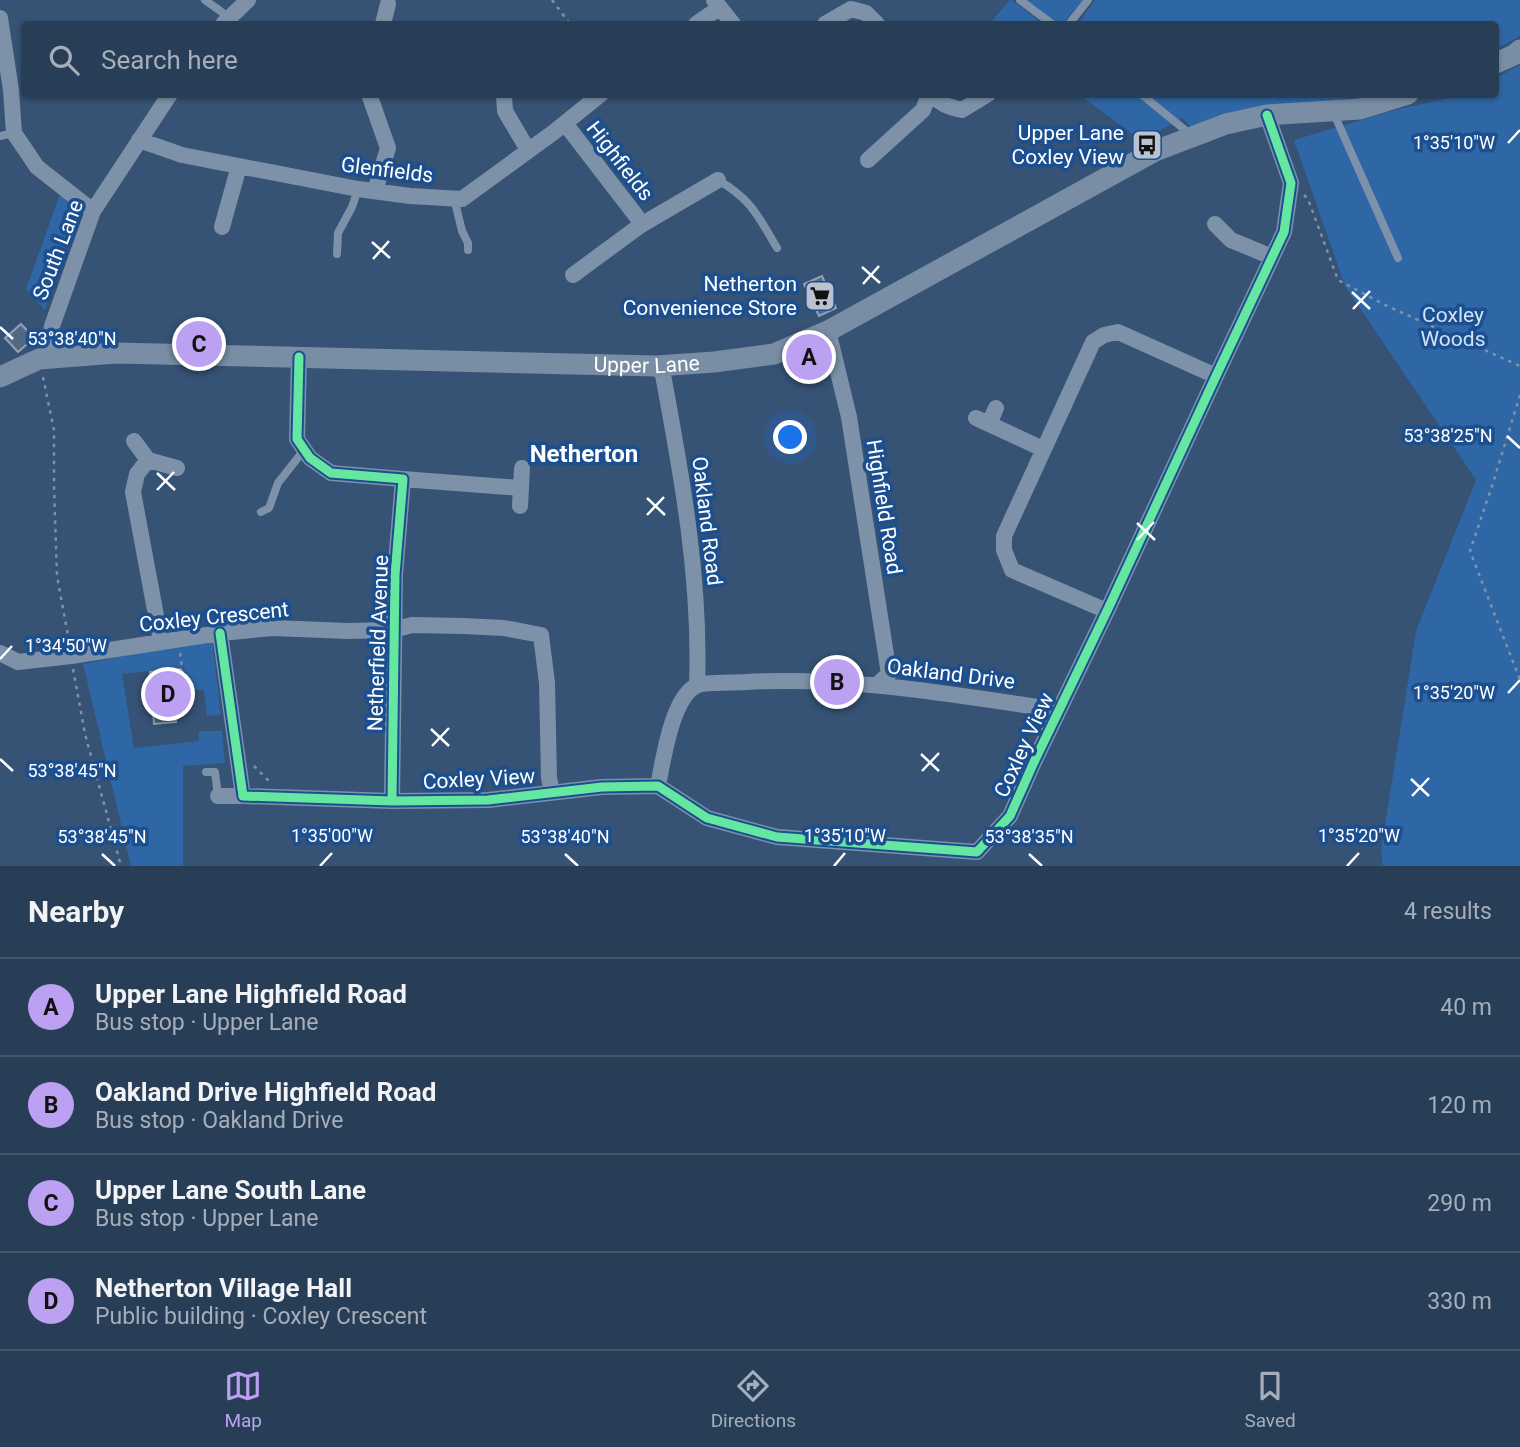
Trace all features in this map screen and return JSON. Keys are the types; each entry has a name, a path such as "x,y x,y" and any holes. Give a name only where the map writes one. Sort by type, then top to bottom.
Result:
{"main road":[{"path":"1499,62 1520,51"},
{"name":"Upper Lane","path":"43,358 116,353 657,366 774,354 828,331 1155,150 1226,124 1267,116 1360,109 1395,98"},
{"path":"0,377 43,358"}],"street":[{"path":"226,21 248,0"},
{"path":"384,21 388,4"},
{"path":"698,21 716,4 730,21"},
{"path":"830,21 851,9 866,13 874,21"},
{"path":"0,18 11,90 7,134 37,167 93,211"},
{"name":"South Lane","path":"43,358 93,211 167,98"},
{"path":"370,98 388,148 375,191"},
{"path":"504,98 505,111 528,150"},
{"name":"Glenfields","path":"139,140 182,155 358,189 462,199 596,98"},
{"path":"868,160 923,110 929,98"},
{"path":"935,98 944,106 962,110 982,98"},
{"name":"Coxley View","path":"218,796 392,801 488,800 601,787 658,786 707,818 777,837 977,852 1010,816 1284,232 1292,183 1267,116"},
{"name":"Highfields","path":"563,125 570,130 637,216 641,225"},
{"path":"222,227 239,166"},
{"name":"Highfields","path":"573,275 641,225 718,180"},
{"path":"1214,224 1231,240 1272,257"},
{"name":"Highfield Road","path":"828,331 849,417 889,674 877,685"},
{"path":"1107,611 1012,570 1004,550 1004,536 1043,449 1093,342 1104,335 1118,332 1216,376"},
{"path":"299,357 297,439 310,458 331,473 521,488"},
{"name":"Oakland Road","path":"657,366 663,375 685,495 696,601 699,650 697,685"},
{"path":"996,408 982,421 1043,449"},
{"path":"134,441 148,460 177,468"},
{"path":"148,460 138,474 133,492 170,640"},
{"path":"520,506 522,468"},
{"name":"Netherfield Avenue","path":"392,801 393,630 403,479"},
{"name":"Coxley Crescent","path":"0,653 18,662 273,628 348,631 393,630 412,625 463,626 505,628 541,635 547,683 548,778 552,792"},
{"path":"220,633 243,796"},
{"name":"Oakland Drive","path":"697,685 787,680 877,685 1058,710"},
{"path":"658,786 667,739 680,700 697,685"}],"lane":[{"path":"205,0 226,21"},
{"path":"1020,0 1048,21"},
{"path":"1071,21 1088,0"},
{"path":"1146,98 1192,136"},
{"path":"1332,111 1398,258"},
{"path":"718,180 740,194 752,206 777,248"},
{"path":"337,254 338,233 358,189"},
{"path":"454,198 468,250"},
{"path":"261,512 269,508 278,483 304,450"},
{"path":"206,772 215,772 218,796"}],"path":[{"path":"552,0 568,21"},
{"path":"1292,183 1308,199 1338,279 1385,305 1520,366"},
{"path":"43,358 54,430 57,576 86,734 121,866"},
{"path":"1520,395 1470,551 1520,680"},
{"path":"170,640 185,692"},
{"path":"236,749 287,798"}],"green space":[{"path":"1012,0 1039,21 992,21"},
{"path":"1025,0 1083,0 1065,21 1054,21"},
{"path":"1095,0 1520,0 1520,36 1499,47 1499,21 1080,21"},
{"name":"Coxley Woods","path":"1520,65 1520,866 1383,866 1381,850 1416,631 1476,480 1345,286 1294,140 1395,110 1449,98 1499,98 1499,76"},
{"path":"1084,98 1354,98 1242,112 1193,129 1182,118 1142,141"},
{"path":"60,194 79,208 45,310 26,289"},
{"path":"212,639 221,715 207,716 204,690 187,690 184,667 122,674 134,748 199,741 199,731 222,731 225,763 183,766 183,866 131,866 83,664"}],"building":[{"name":"Netherton Convenience Store","path":"822,276 836,308 819,316 804,284"},
{"path":"21,324 34,338 18,352 5,338"},
{"path":"181,669 185,709 175,710 176,722 154,724 150,672"}],"cycle path":[{"path":"220,633 243,796 392,801 488,800 602,787 658,786 707,818 777,837 977,852 1010,816 1284,232 1291,183 1267,115"},
{"path":"299,357 297,439 310,458 331,473 403,479 395,575 392,801"}],"place":[{"name":"Upper Lane Coxley View","path":"1147,145"},
{"name":"Netherton Convenience Store","path":"820,296"},
{"name":"Upper Lane South Lane","path":"199,344"},
{"name":"Upper Lane Highfield Road","path":"809,357"},
{"name":"Oakland Drive Highfield Road","path":"837,682"},
{"name":"Netherton Village Hall","path":"168,694"}],"district":[{"name":"Netherton","path":"584,454"}]}
